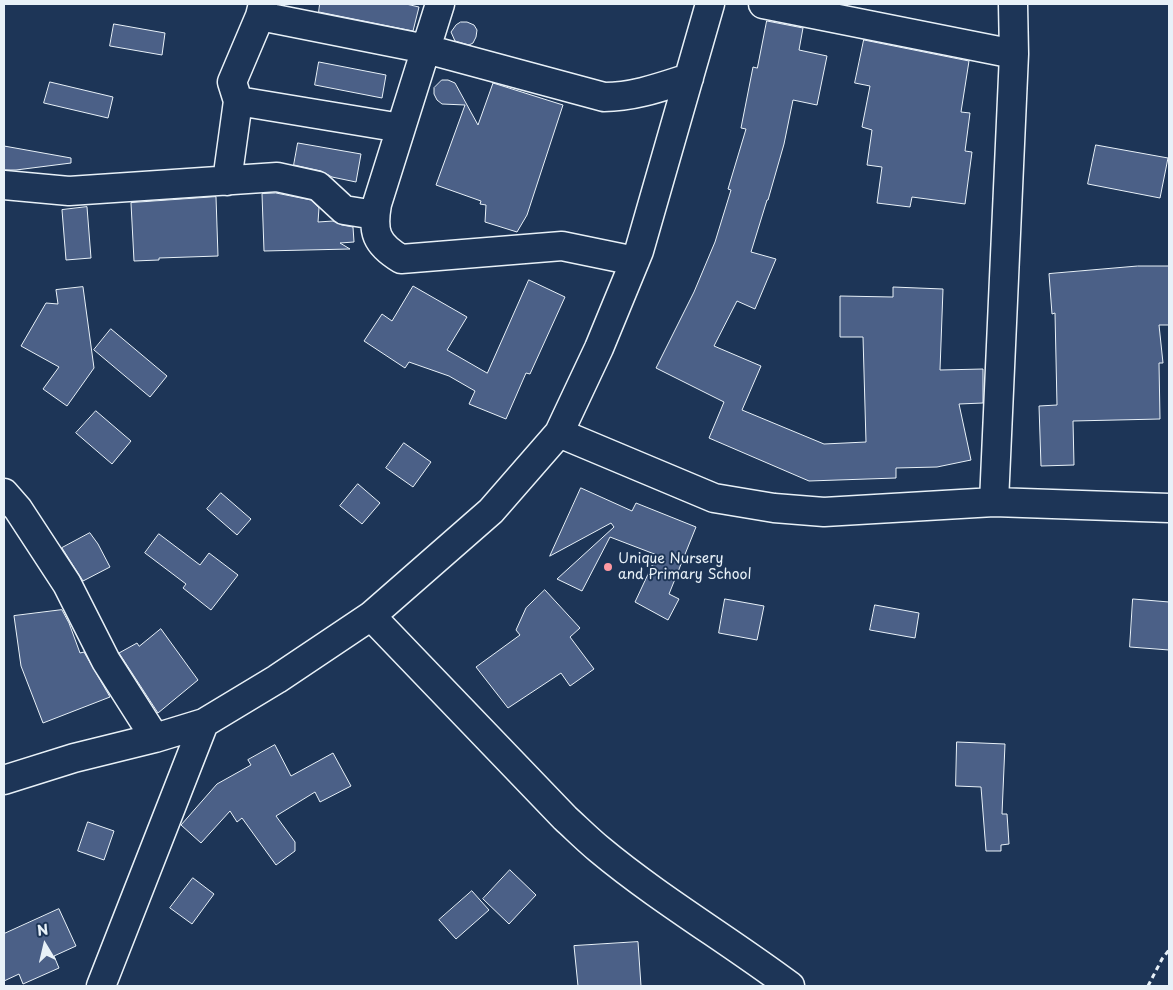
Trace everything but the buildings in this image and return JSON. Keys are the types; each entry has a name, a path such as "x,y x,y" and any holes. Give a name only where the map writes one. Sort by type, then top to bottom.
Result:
{"street":[{"path":"440,4 373,222 377,236 388,251 401,259 562,246 635,261"},
{"path":"4,780 74,758 204,723 277,679 371,616 491,510 559,432 599,348 635,261 710,4"},
{"path":"763,4 1014,54"},
{"path":"994,502 1014,54 1013,4"},
{"path":"228,181 238,101 232,82 261,10 426,49 604,97 619,97 640,93 689,78"},
{"path":"238,101 401,128"},
{"path":"4,185 69,191 277,177 318,186 344,210 375,215"},
{"path":"559,432 714,498 774,508 824,512 994,502 1027,505 1082,504 1169,508"},
{"path":"4,492 18,509 67,584 106,661 154,738"},
{"path":"371,616 565,818 598,848 636,878 750,956 790,986"},
{"path":"101,986 204,723"}],"path":[{"path":"1148,986 1162,958 1169,950"}],"place":[{"name":"Unique Nursery and Primary School","path":"608,567"}]}
